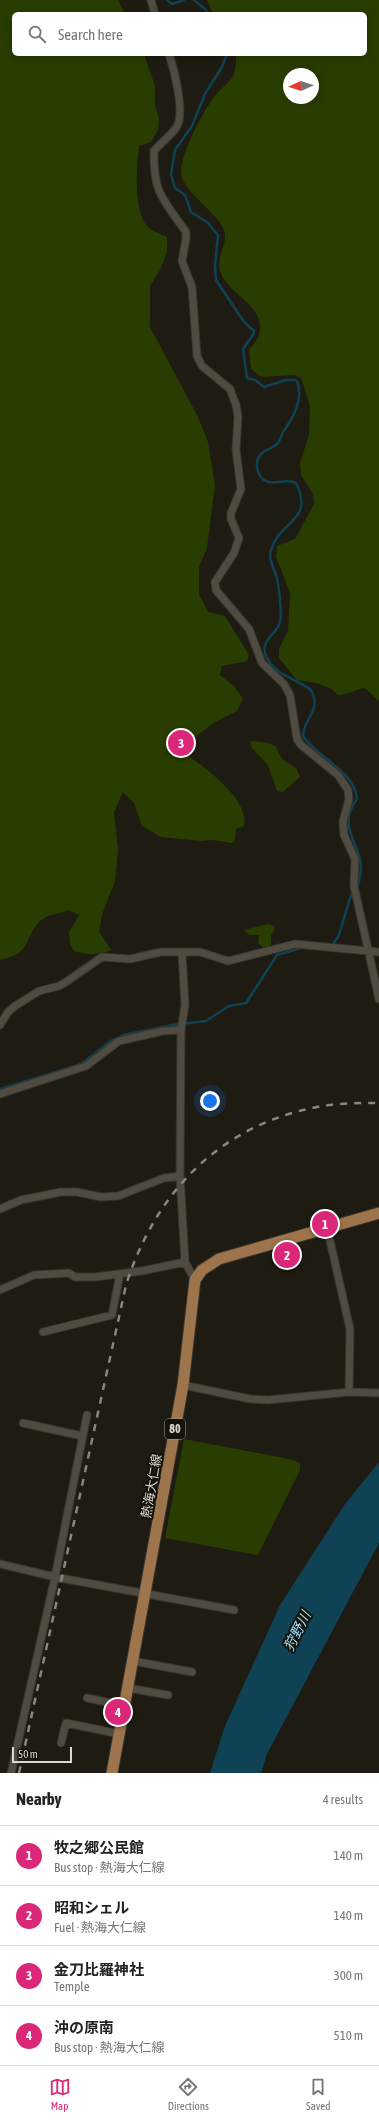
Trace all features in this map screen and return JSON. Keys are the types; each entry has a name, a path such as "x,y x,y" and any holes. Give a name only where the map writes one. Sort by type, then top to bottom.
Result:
{"main road":[{"path":"195,1280 202,1270 219,1259 379,1213"},
{"name":"熱海大仁線","path":"112,1773 183,1385 195,1280"}],"street":[{"path":"151,0 154,12"},
{"path":"170,56 177,79 180,119 177,127 154,151 154,172 159,194 186,232 182,261 192,287 197,356 202,366 230,389 236,405 238,416 236,450 241,489 231,513 231,519 238,538 234,552 215,582 220,594 249,629 262,663 287,688 290,695 298,739 301,744 338,775 348,790 349,799 343,815 344,829 355,859 354,886 379,999"},
{"path":"0,1025 8,1012 15,1006 39,991 59,986 102,957 130,959 162,952 200,952 228,961 295,944 336,947 369,953 379,952"},
{"path":"182,952 185,1005 182,1026 180,1176 185,1262 195,1280"},
{"path":"0,1094 86,1066 119,1041 182,1026"},
{"path":"0,1210 21,1200 61,1192 77,1192 101,1197 118,1196 158,1180 180,1176"},
{"path":"327,1227 350,1329 349,1392"},
{"path":"0,1290 34,1275 69,1273 75,1277 81,1278 120,1274 185,1262"},
{"path":"43,1332 112,1315 120,1274"},
{"path":"183,1385 250,1399 268,1400 349,1392 379,1393"},
{"path":"11,1773 55,1576 87,1414"},
{"path":"23,1424 82,1436"},
{"path":"0,1564 234,1610"},
{"path":"133,1662 192,1672"},
{"path":"128,1688 168,1695"},
{"path":"87,1698 125,1706"},
{"path":"61,1743 66,1723 120,1734"}],"green space":[{"path":"0,0 118,0 124,12 12,12 12,56 145,56 155,86 155,106 159,117 158,130 151,142 139,146 137,165 137,189 140,213 144,222 150,229 167,237 167,252 160,270 150,286 150,327 198,417 208,442 215,485 207,548 199,567 199,594 208,612 225,616 249,655 247,661 222,666 220,675 235,687 243,699 237,711 215,722 184,745 186,754 204,767 233,795 240,805 244,815 244,826 236,829 235,840 232,843 213,840 201,841 161,837 142,826 134,803 123,792 114,812 118,849 115,881 103,912 99,931 111,950 93,954 74,951 70,944 69,932 79,915 69,910 40,921 34,928 26,945 18,954 0,960"},
{"path":"207,0 379,0 379,701 365,688 338,695 332,689 316,683 297,680 279,658 279,649 288,631 290,593 276,557 277,546 295,539 314,504 313,494 301,475 300,463 309,435 310,406 301,378 294,375 261,377 251,369 249,350 259,335 260,325 258,317 253,309 226,282 221,274 219,263 225,241 224,230 217,219 185,184 182,178 181,170 187,147 199,121 217,93 230,80 234,73 236,56 367,56 367,12 212,12"},
{"path":"251,741 268,743 275,746 283,760 296,768 300,777 283,792 277,791 268,765 252,748 250,744"},
{"path":"268,924 274,926 275,930 271,935 271,944 267,948 262,947 258,943 259,935 249,935 244,930"},
{"path":"184,1439 289,1459 300,1463 300,1470 258,1555 165,1538"}],"water":[{"name":"狩野川","path":"379,1462 379,1543 267,1754 261,1773 210,1773 225,1726 280,1605 345,1504"}],"waterway":[{"path":"167,0 172,4 184,0"},
{"path":"194,0 206,12"},
{"path":"226,56 222,67 205,94 192,126 175,150 171,174 175,188 185,195 191,212 207,222 218,235 215,266 216,280 244,322 254,331 243,349 247,378 255,380 264,387 286,380 295,380 297,381 299,388 298,402 294,415 278,443 262,453 259,456 257,463 259,474 264,480 272,483 292,481 296,483 301,496 299,513 275,540 270,554 279,588 281,618 278,626 267,642 264,651 270,663 275,668 311,690 315,704 312,714 304,729 303,736 309,744 350,780 355,789 357,799 352,808 348,823 361,863 357,888"},
{"path":"332,946 339,935 350,898 354,892"},
{"path":"0,1089 81,1064 111,1041 124,1035 172,1025 206,1021 229,1006 246,1003 277,955 301,948"}],"railway":[{"path":"19,1773 126,1285 138,1252 154,1222 173,1194 194,1170 219,1149 247,1131 278,1118 320,1106 354,1103 379,1103"}],"place":[{"name":"金刀比羅神社","path":"181,743"},
{"name":"牧之郷公民館","path":"325,1224"},
{"name":"昭和シェル","path":"287,1255"},
{"name":"沖の原南","path":"118,1712"}]}
